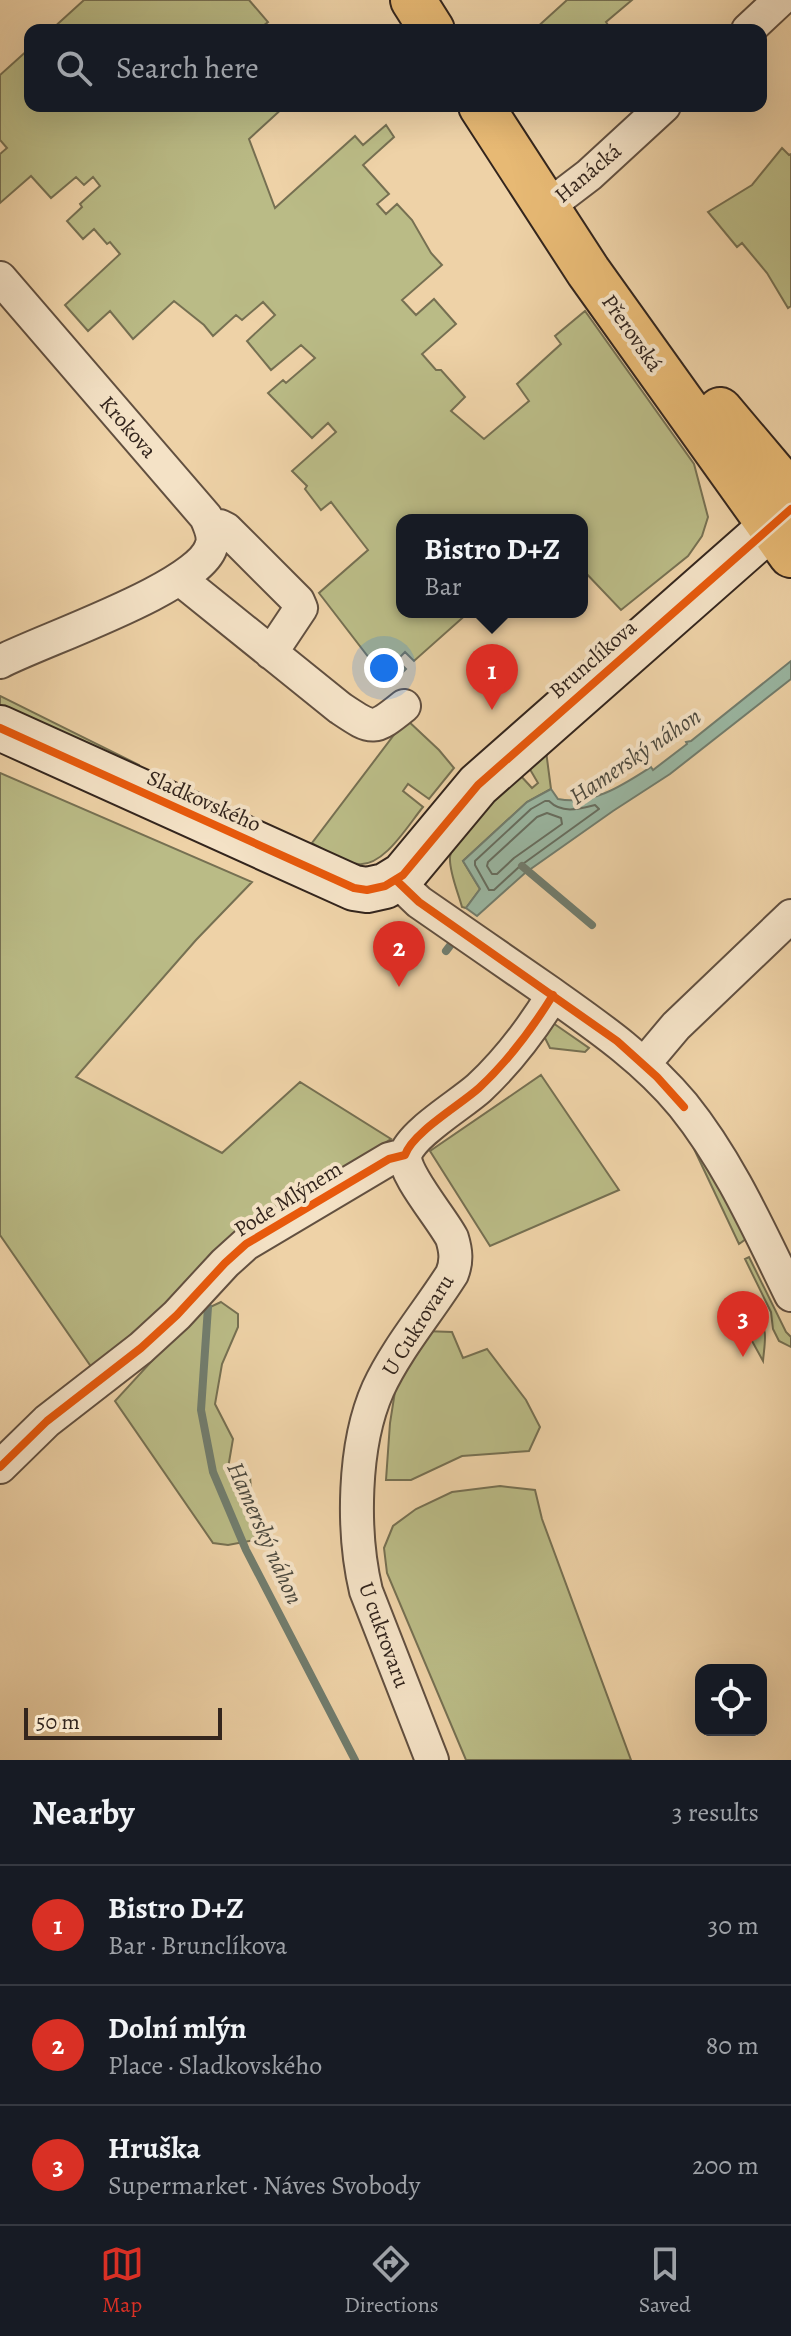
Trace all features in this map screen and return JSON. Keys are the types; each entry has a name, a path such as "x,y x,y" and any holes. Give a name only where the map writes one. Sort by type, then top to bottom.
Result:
{"main road":[{"path":"413,0 428,24"},
{"path":"444,0 458,24"},
{"name":"Přerovská","path":"486,112 719,409 786,521"},
{"name":"Přerovská","path":"513,112 556,200"}],"street":[{"path":"754,24 780,0"},
{"name":"Hanácká","path":"556,200 589,175 657,112"},
{"name":"Krokova","path":"0,278 197,506 210,527"},
{"name":"Brunclíkova","path":"396,880 478,785 786,521"},
{"path":"0,662 180,579 206,557 211,548 210,527 220,526 298,601 301,608 271,653"},
{"path":"180,579 340,708 370,725 382,723 404,706"},
{"name":"Sladkovského","path":"0,728 354,888 378,888 396,880"},
{"path":"396,880 419,902 607,1033 644,1064 684,1107 720,1159 791,1295"},
{"path":"644,1064 676,1026 791,916"},
{"name":"Pode Mlýnem","path":"0,1467 47,1421 141,1348 246,1244 389,1159 405,1155 421,1133 479,1087 506,1060 553,995"},
{"name":"U Cukrovaru","path":"357,1506 365,1432 371,1408 391,1367 455,1267 456,1248 452,1238 410,1173 404,1161 405,1155"},
{"name":"U cukrovaru","path":"357,1506 359,1563 366,1591 432,1760"}],"green space":[{"path":"84,0 249,0 268,22 266,24 58,24"},
{"path":"567,0 632,0 607,24 541,24"},
{"path":"24,53 24,112 278,112 249,139 275,208 355,136 363,145 386,125 394,137 363,165 389,194 377,204 386,214 397,204 412,220 431,253 442,265 402,300 416,315 434,299 456,324 422,354 465,397 451,411 484,439 529,401 517,384 561,344 555,336 585,311 694,464 708,517 702,536 688,556 621,610 588,575 588,514 396,514 396,618 462,618 414,661 405,652 397,660 406,669 393,682 379,664 373,663 319,593 368,550 331,502 321,510 305,489 307,486 292,471 336,432 328,423 312,438 268,393 283,380 286,383 315,358 301,345 271,370 247,341 275,315 263,302 242,320 236,315 213,336 174,301 133,339 110,311 88,331 65,305 120,254 94,229 83,239 67,221 100,186 93,177 84,185 76,177 51,198 31,176 0,203 0,154 7,148 0,140 0,75"},
{"path":"782,148 791,154 791,306 788,308 767,273 742,243 737,247 708,212 752,185"},
{"path":"0,696 139,765 138,769 0,714"},
{"path":"406,719 454,768 429,799 408,784 403,791 423,807 395,843 377,859 368,863 352,863 312,843"},
{"path":"546,751 551,789 527,802 463,861 480,889 466,908 462,907 451,869 453,849 459,838 520,775 532,788 538,783 528,766"},
{"path":"0,773 252,882 196,940 76,1077 222,1153 300,1082 391,1139 245,1227 154,1315 92,1368 0,1235"},
{"path":"553,1023 589,1048 585,1052 550,1048 543,1034"},
{"path":"541,1075 619,1190 490,1246 430,1151"},
{"path":"687,1134 718,1181 746,1239 739,1244"},
{"path":"749,1257 791,1337 791,1347 779,1341 773,1329 771,1312 745,1259"},
{"path":"221,1302 238,1314 238,1327 222,1364 215,1404 233,1439 227,1474 250,1477 255,1540 228,1545 213,1543 115,1401 195,1314"},
{"path":"758,1312 765,1331 763,1361 741,1321"},
{"path":"424,1331 452,1332 463,1358 487,1349 526,1400 540,1427 529,1451 462,1456 411,1480 386,1480 396,1385"},
{"path":"500,1486 535,1490 542,1519 631,1760 466,1760 387,1573 384,1548 393,1526 416,1509 452,1492"}],"water":[{"path":"791,661 791,679 670,774 525,873 477,916 466,908 480,889 463,861 527,802 551,789 558,799 595,797 651,767 653,770"}],"waterway":[{"path":"522,866 592,925"},
{"name":"Hamerský náhon","path":"446,951 452,943"},
{"name":"Hamerský náhon","path":"208,1307 201,1410 213,1472 246,1550 355,1760"}],"cycle path":[{"path":"0,728 354,888 367,890 385,886 403,875 478,785 791,509"},
{"path":"396,880 419,902 617,1041 657,1077 684,1107"},
{"path":"0,1467 47,1421 141,1348 246,1244 389,1159 405,1155 426,1129 479,1088 500,1067 553,995"}],"place":[{"name":"Bistro D+Z","path":"492,710"},
{"name":"Dolní mlýn","path":"399,987"},
{"name":"Hruška","path":"743,1357"}]}
